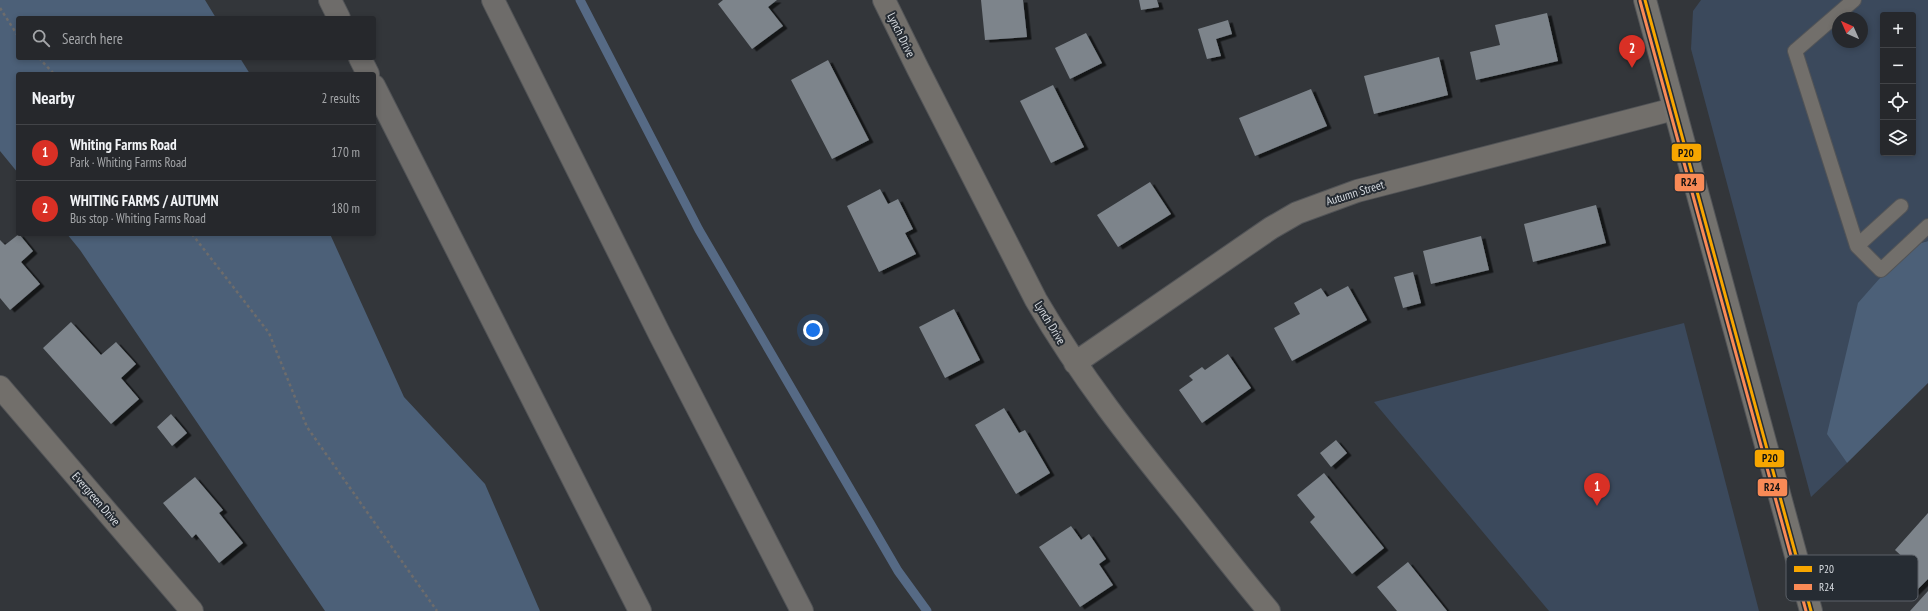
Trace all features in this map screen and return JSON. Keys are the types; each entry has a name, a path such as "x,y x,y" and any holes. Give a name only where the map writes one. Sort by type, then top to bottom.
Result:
{"highway":[{"path":"330,0 338,16"},
{"path":"493,0 660,335 802,611"},
{"path":"361,60 367,72"},
{"path":"376,90 640,611"}],"main road":[{"path":"1645,0 1796,555"},
{"path":"1808,601 1811,611"}],"street":[{"name":"Lynch Drive","path":"884,0 914,62 1036,300 1075,363 1126,434 1269,611"},
{"name":"Autumn Street","path":"1075,363 1271,228 1297,213 1357,191 1674,109"},
{"name":"Evergreen Drive","path":"0,388 192,611"}],"lane":[{"path":"1854,0 1796,51 1857,246 1881,270 1928,226"},
{"path":"1857,246 1901,206"}],"path":[{"path":"0,8 16,33"},
{"path":"41,60 52,72"},
{"path":"194,236 269,333 307,427 437,611"}],"shaded area":[{"path":"0,0 205,0 215,16 16,16 16,60 241,60 249,72 16,72 16,171 0,151"},
{"path":"1701,0 1928,0 1928,241 1921,243 1880,278 1828,434 1847,463 1811,497 1691,49 1693,11"},
{"path":"69,236 331,236 404,397 485,484 540,611 325,611 80,250"},
{"path":"1928,241 1928,383 1847,463 1827,434 1858,303 1880,278 1921,243"},
{"path":"1684,323 1759,611 1549,611 1374,402"}],"building":[{"path":"723,0 777,0 768,7 783,26 752,49 718,4"},
{"path":"981,0 1023,0 1027,37 985,40"},
{"path":"1139,0 1157,0 1159,7 1141,10"},
{"path":"1547,13 1558,61 1476,80 1470,52 1500,45 1495,25"},
{"path":"1228,20 1232,34 1216,39 1221,56 1207,59 1198,29"},
{"path":"1086,33 1102,63 1070,79 1055,48"},
{"path":"1439,57 1448,95 1374,114 1364,76"},
{"path":"828,60 869,140 832,159 791,80"},
{"path":"1053,85 1084,147 1051,163 1020,101"},
{"path":"1311,89 1327,126 1255,156 1239,118"},
{"path":"1150,182 1171,214 1118,247 1097,215"},
{"path":"880,189 888,204 898,199 913,229 905,233 916,254 879,272 847,206"},
{"path":"1596,205 1606,243 1533,262 1524,224"},
{"path":"16,236 21,236 33,251 21,262 40,284 10,310 0,298 0,240 5,245"},
{"path":"1481,236 1489,270 1431,284 1423,251"},
{"path":"1413,272 1421,303 1403,308 1394,277"},
{"path":"1348,286 1367,320 1292,361 1274,328 1300,314 1294,303 1321,288 1327,297"},
{"path":"954,309 980,360 945,378 919,327"},
{"path":"71,322 101,355 116,342 136,364 121,378 139,399 111,424 43,348"},
{"path":"1228,354 1251,388 1202,423 1179,390 1193,380 1189,376 1202,367 1205,370"},
{"path":"1004,408 1019,433 1025,430 1050,473 1016,494 975,425"},
{"path":"171,414 187,433 172,446 157,427"},
{"path":"1336,440 1347,453 1331,467 1320,453"},
{"path":"1324,473 1384,548 1352,574 1310,522 1315,517 1297,495"},
{"path":"195,477 223,510 219,513 243,543 219,563 196,534 192,538 163,503"},
{"path":"1928,513 1928,579 1918,589 1918,555 1900,555 1895,550"},
{"path":"1071,526 1081,540 1089,534 1106,559 1099,564 1113,585 1080,607 1039,547"},
{"path":"1408,562 1447,611 1397,611 1377,587"},
{"path":"1928,591 1928,611 1910,611"}],"waterway":[{"path":"580,0 699,230 898,571 927,611"}],"transit line":[{"name":"P20","path":"1645,0 1796,555"},
{"name":"R24","path":"1640,1 1791,555"},
{"name":"R24","path":"1803,601 1806,611"},
{"name":"P20","path":"1808,601 1811,611"}],"place":[{"name":"WHITING FARMS / AUTUMN","path":"1632,68"},
{"name":"Whiting Farms Road","path":"1597,506"}]}
